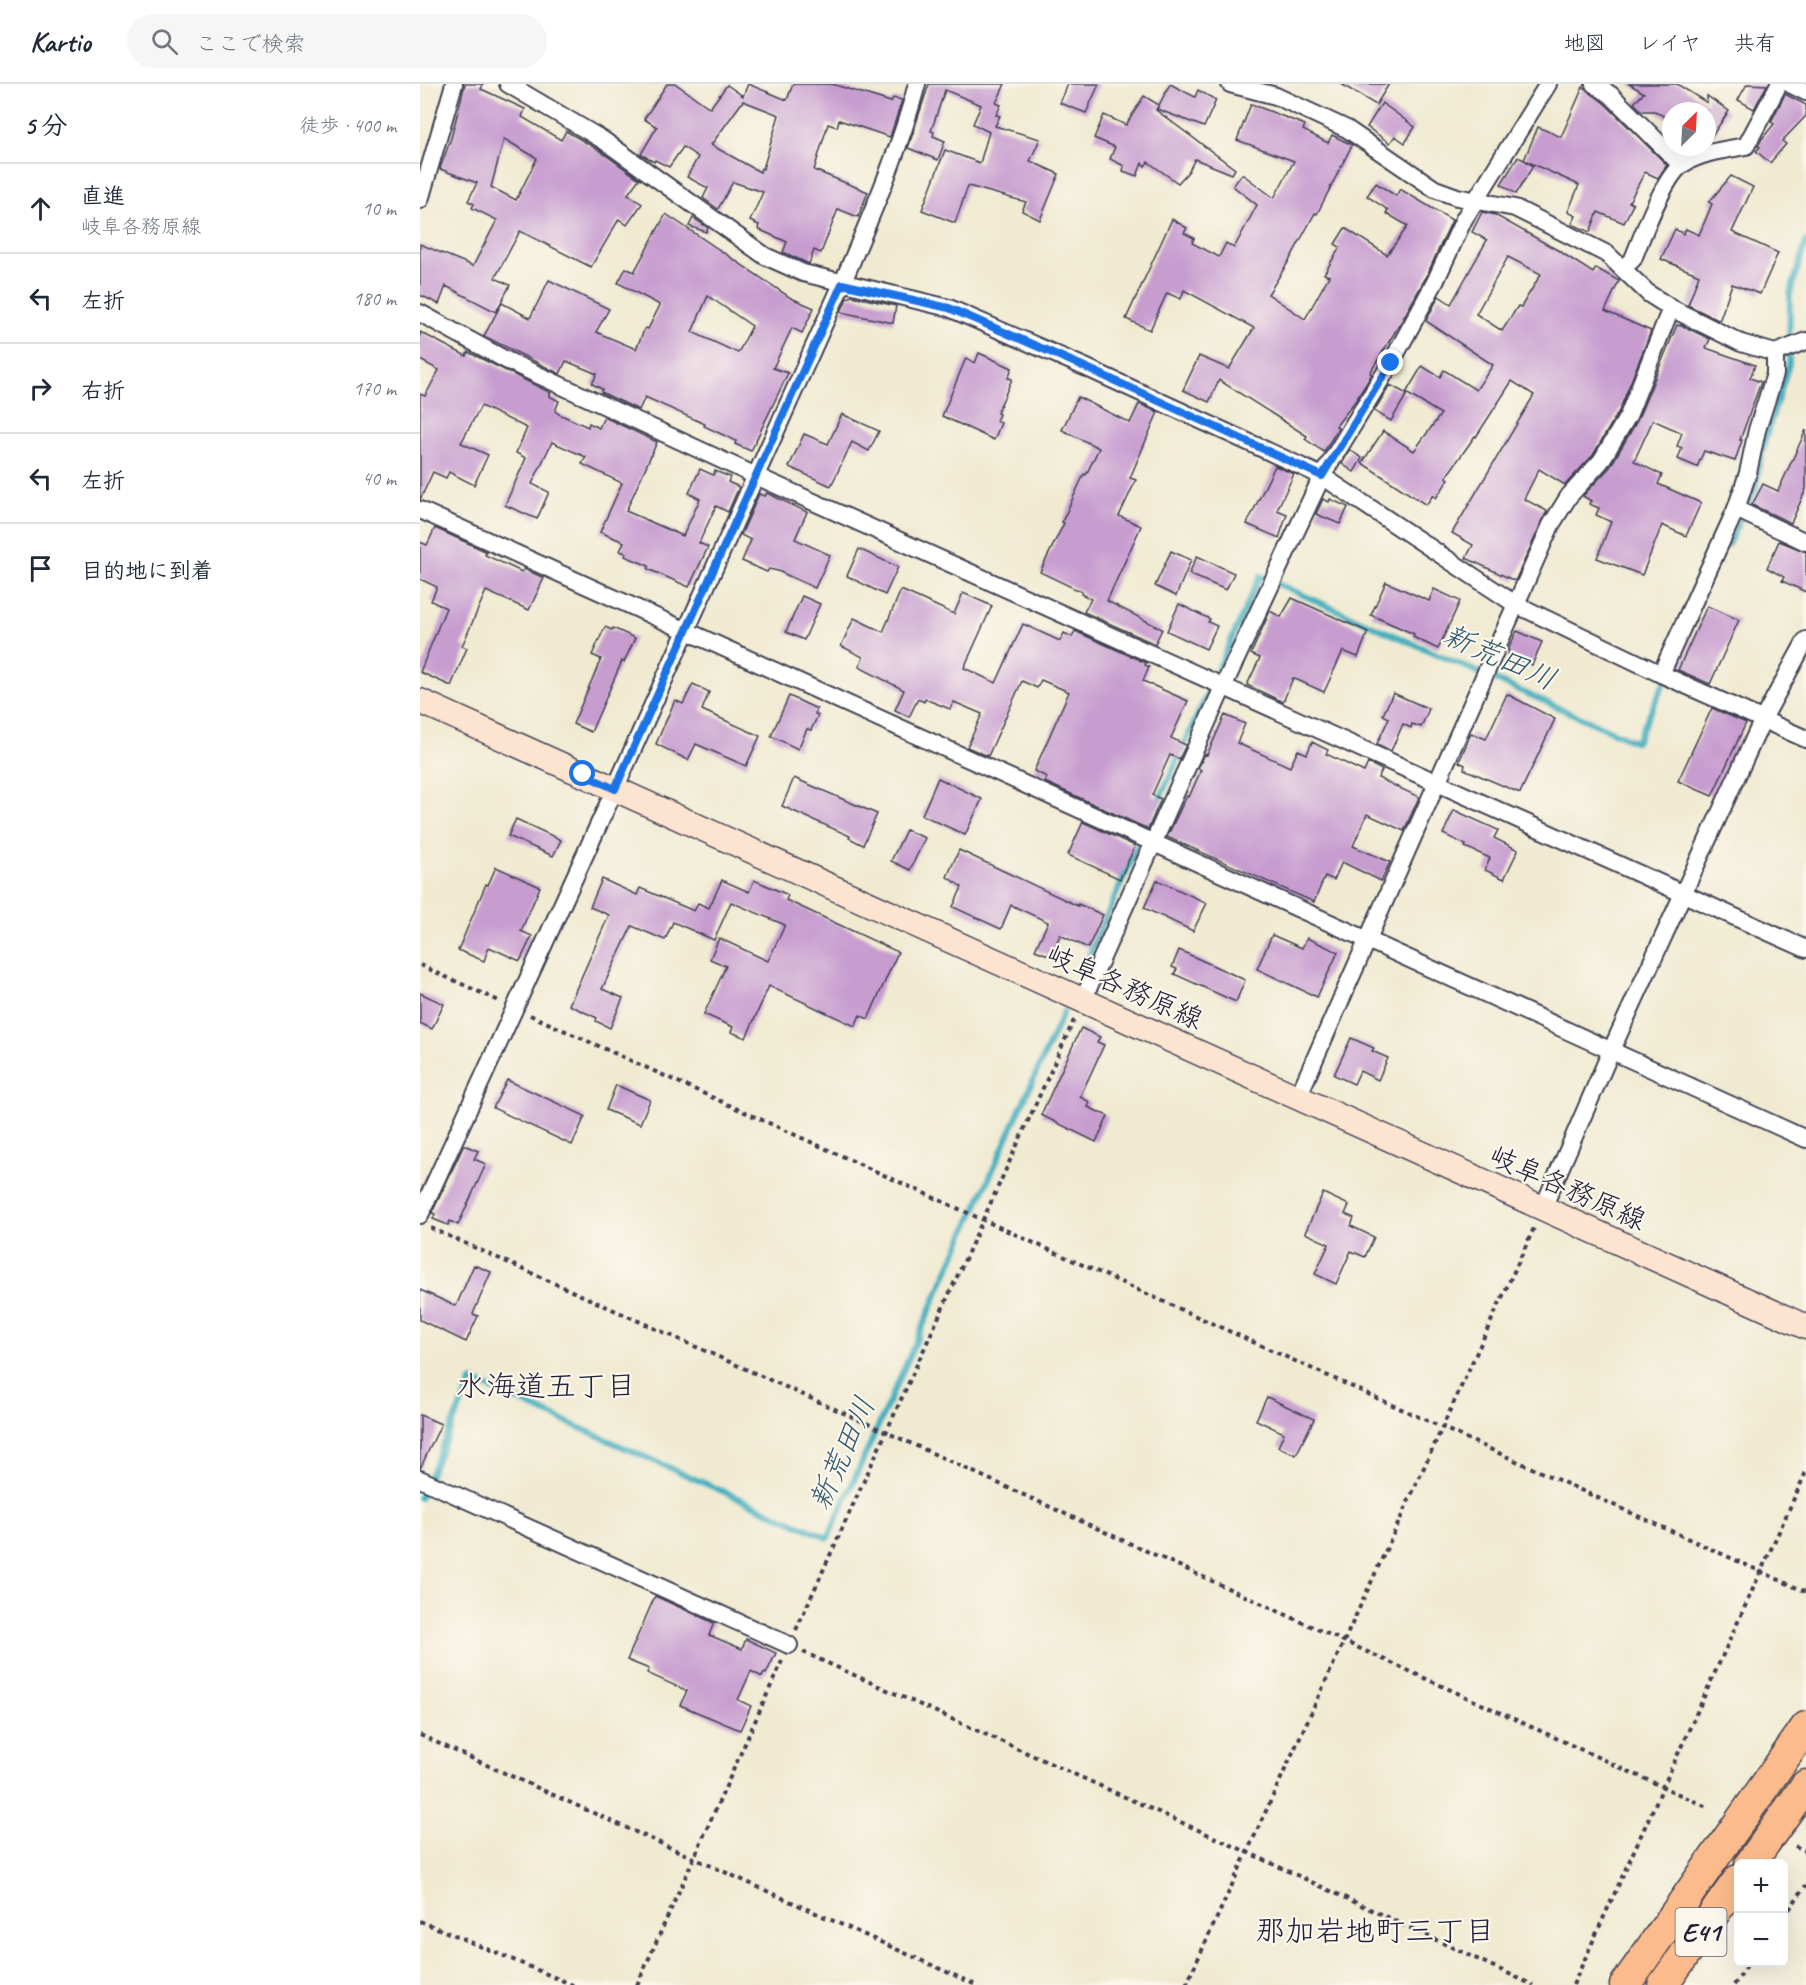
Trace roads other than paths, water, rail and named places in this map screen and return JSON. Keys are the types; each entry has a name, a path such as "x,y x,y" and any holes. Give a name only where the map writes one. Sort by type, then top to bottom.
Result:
{"highway":[{"name":"E41","path":"1624,1985 1806,1727"},
{"path":"1753,1859 1806,1785"},
{"name":"E41","path":"1663,1985 1734,1886"}],"main road":[{"name":"岐阜各務原線","path":"420,700 1806,1327"}],"street":[{"path":"420,200 454,84"},
{"path":"508,84 603,140 765,256 803,273 949,308 1087,368 1322,476 1515,604 1806,739"},
{"path":"420,1215 842,284 877,202 909,117 917,84"},
{"path":"1230,84 1279,90 1347,129 1435,189 1457,197 1515,208 1607,254 1649,294 1671,308 1741,343 1776,353 1804,341"},
{"path":"1083,1000 1222,687 1322,476 1391,363 1435,282 1464,219 1548,84"},
{"path":"1594,84 1611,95 1681,165"},
{"path":"1623,268 1633,259 1668,181 1681,165 1707,153 1746,146 1779,84"},
{"path":"1790,84 1806,92"},
{"path":"1298,1097 1551,525 1569,496 1601,461 1628,416 1671,308"},
{"path":"420,313 506,360 756,477 1806,949"},
{"path":"1662,674 1736,510 1748,473 1757,430 1775,374 1776,353"},
{"path":"420,510 1806,1138"},
{"path":"1736,510 1806,542"},
{"path":"1543,1208 1611,1051 1763,719 1806,640"},
{"path":"420,1479 789,1646"}],"waterway":[{"name":"新荒田川","path":"1728,545 1755,489 1764,443 1789,364 1790,294 1806,241"},
{"name":"新荒田川","path":"1157,805 1260,576 1636,742 1667,677"},
{"name":"新荒田川","path":"1079,978 1141,839"},
{"name":"新荒田川","path":"420,1498 472,1380 828,1538 1064,1011"}],"district":[{"name":"水海道五丁目","path":"546,1386"},
{"name":"那加岩地町三丁目","path":"1375,1931"}]}
